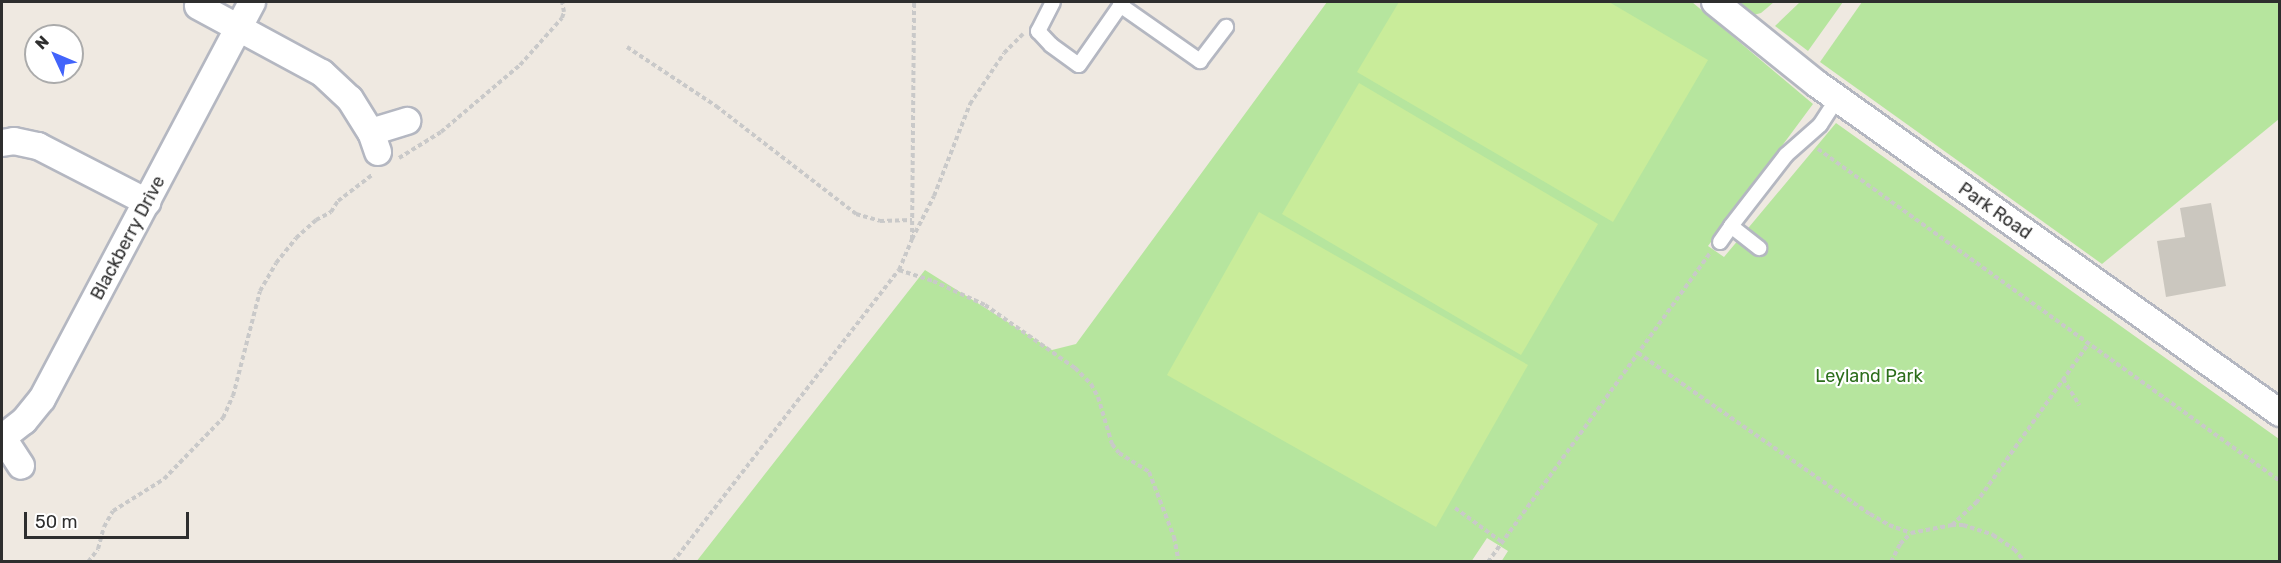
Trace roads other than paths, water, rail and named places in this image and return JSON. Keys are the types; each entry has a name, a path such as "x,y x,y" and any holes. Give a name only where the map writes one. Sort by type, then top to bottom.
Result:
{"street":[{"name":"Blackberry Drive","path":"21,466 2,438 24,421 42,399 252,2"},
{"name":"Park Road","path":"1715,2 1749,32 1837,99 2280,413"},
{"path":"198,6 322,73 350,99 381,154 407,121"},
{"path":"11,135 38,146 147,202"}],"lane":[{"path":"1053,2 1038,31 1051,45 1079,65 1122,3 1200,61 1226,27"},
{"path":"1720,242 1786,155 1820,125 1837,99"},
{"path":"1731,226 1759,248"}],"park label":[{"name":"Leyland Park","path":"1869,376"}]}
